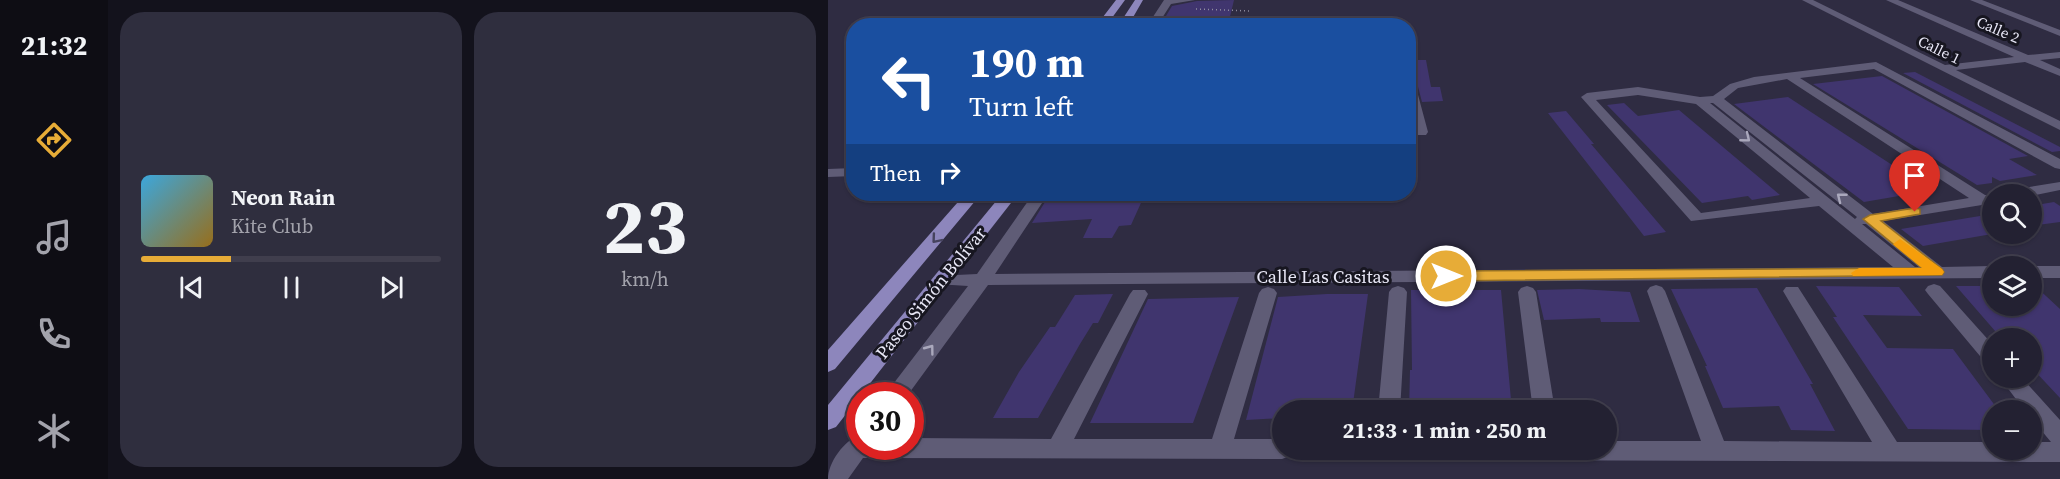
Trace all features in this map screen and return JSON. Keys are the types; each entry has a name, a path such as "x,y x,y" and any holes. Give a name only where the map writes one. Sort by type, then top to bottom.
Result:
{"main road":[{"path":"1107,18 1121,0"},
{"path":"1128,18 1139,0"},
{"name":"Paseo Simón Bolívar","path":"828,364 967,201"},
{"name":"Paseo Simón Bolívar","path":"828,421 1004,201"}],"street":[{"name":"Calle 1","path":"1806,0 2060,126"},
{"name":"Calle 2","path":"1890,0 2060,73"},
{"path":"1974,0 2060,33"},
{"path":"1157,18 1169,1 1192,5"},
{"path":"1943,68 2060,55"},
{"path":"1708,100 1741,83 1876,65 2060,165"},
{"path":"1789,76 1982,195"},
{"path":"1823,201 1697,218 1587,97 1638,92 1708,100 1870,219 1935,281 1982,344"},
{"path":"1708,100 1823,201 1910,272"},
{"path":"1416,112 1421,132"},
{"path":"828,173 846,172"},
{"path":"2042,189 2060,186"},
{"path":"1850,223 1982,200"},
{"name":"Paseo Simón Bolívar","path":"906,382 983,279 1035,201"},
{"name":"Calle Las Casitas","path":"942,280 1910,272 1935,281 1982,274"},
{"path":"2042,272 2060,272"},
{"path":"1656,291 1716,451"},
{"path":"1792,291 1891,452"},
{"path":"1390,400 1398,292"},
{"path":"1527,292 1542,400"},
{"path":"1220,449 1268,293"},
{"path":"1057,449 1139,294"},
{"path":"2019,388 2060,436"},
{"path":"924,447 1272,449"},
{"path":"1617,450 2060,452"},
{"path":"834,479 848,460"}],"path":[{"path":"1192,5 1251,11"}],"building":[{"path":"1234,0 1230,18 1165,18 1172,6 1197,1"},
{"path":"1416,60 1426,60 1431,87 1440,87 1443,101 1422,102 1416,79"},
{"path":"1915,72 2060,147 2060,151 2052,152 1903,73"},
{"path":"1882,76 2028,156 2009,159 2037,175 2000,181 1992,177 1992,183 1977,185 1813,84"},
{"path":"1788,97 1906,174 1902,174 1928,191 1864,202 1734,104"},
{"path":"1624,103 1638,116 1679,110 1780,195 1752,200 1748,196 1702,203 1607,105"},
{"path":"1566,111 1666,232 1644,236 1548,113"},
{"path":"1046,201 1142,201 1131,225 1119,226 1112,238 1083,238 1092,219 1032,223"},
{"path":"2054,202 2060,206 2060,222 2042,224 2042,204"},
{"path":"1982,216 1982,236 1923,246 1901,229"},
{"path":"1816,286 1899,287 1922,316 1863,315 1887,348 1953,349 1991,400 1982,400 1982,430 1908,429 1833,317 1837,317"},
{"path":"1956,286 1982,286 1982,316"},
{"path":"1757,288 1813,384 1810,384 1835,431 1791,430 1779,406 1723,408 1705,366 1707,366 1671,289"},
{"path":"1579,289 1630,292 1640,322 1601,322 1600,318 1544,320 1537,290"},
{"path":"1411,290 1501,290 1511,400 1409,400 1410,370 1412,370"},
{"path":"2042,292 2060,309 2060,398 2042,379 2042,328 1992,328 1982,316 2042,316"},
{"path":"1113,294 1098,323 1093,323 1080,344 1038,418 993,418 1019,372 1050,327 1055,327 1075,295"},
{"path":"1368,294 1354,400 1272,400 1272,419 1246,420 1278,297"},
{"path":"1239,297 1193,423 1090,423 1148,299"}],"slow traffic":[{"path":"1859,273 1937,272 1900,244"}],"route":[{"path":"1446,276 1937,272 1870,219 1915,212"}]}
